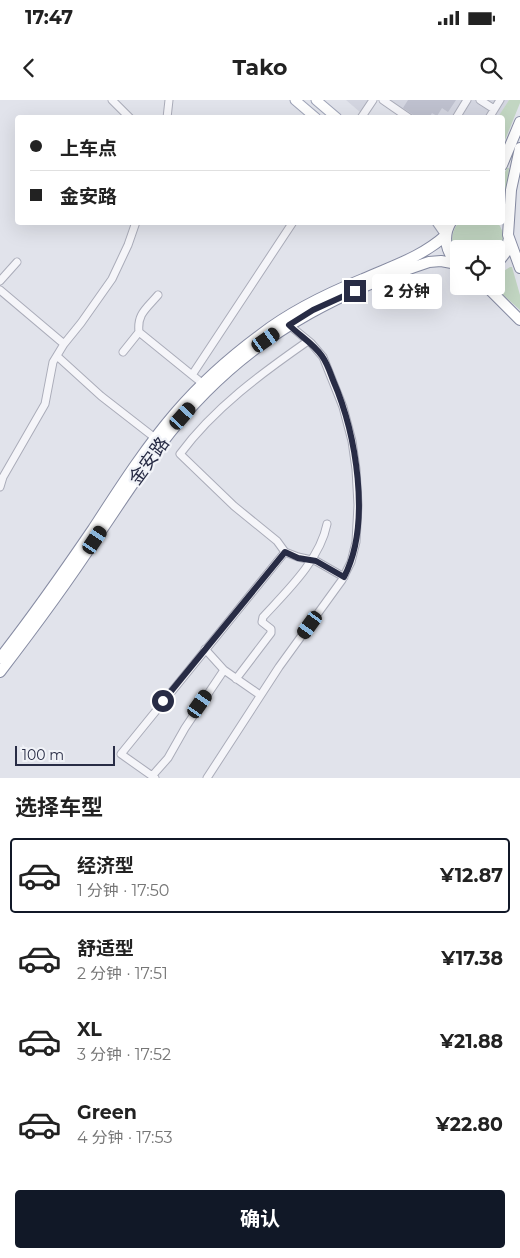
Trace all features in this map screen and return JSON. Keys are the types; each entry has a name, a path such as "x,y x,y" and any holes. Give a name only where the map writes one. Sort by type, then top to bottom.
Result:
{"highway":[{"path":"505,158 520,122"},
{"path":"505,253 511,190 520,148"},
{"path":"450,225 446,235 447,249 450,253"},
{"path":"504,225 520,268"},
{"name":"金安路","path":"0,658 60,578 130,472 155,438 202,383 246,346 293,312 325,295 412,258 433,246 446,235"},
{"name":"金安路","path":"0,672 67,583 152,456 183,416 228,371 266,340 329,303 423,264 441,261 450,263"},
{"path":"495,295 520,320"}],"main road":[{"path":"295,100 312,115"},
{"path":"322,102 334,115"},
{"path":"440,225 446,235"}],"street":[{"path":"112,100 127,115"},
{"path":"167,115 169,100"},
{"path":"364,115 373,100"},
{"path":"458,115 467,100"},
{"path":"480,100 494,109"},
{"path":"491,115 500,100"},
{"path":"388,102 405,115"},
{"path":"0,487 3,477 45,404 53,362 112,279 135,225"},
{"path":"192,374 291,225"},
{"path":"0,281 17,262"},
{"path":"0,290 64,344"},
{"path":"123,352 139,332 138,321 140,316 158,295"},
{"path":"207,778 260,695 344,577 351,562 356,542 358,487 348,424 337,390 323,357 289,325"},
{"path":"139,332 202,383"},
{"path":"308,341 242,390 200,431 180,454 234,506 277,541 285,552 298,558 316,561 344,577"},
{"path":"57,356 101,396 155,438"},
{"path":"236,679 271,633 271,630 262,622 263,617 293,585 321,543 327,524"},
{"path":"224,670 154,777 121,754 285,552"},
{"path":"205,649 224,670 260,695"}],"shaded area":[{"path":"346,100 368,100 360,112"},
{"path":"379,100 509,100 500,115 401,115"}],"green space":[{"path":"509,100 520,100 505,140 505,115 499,115"},
{"path":"509,168 505,206 505,172"},
{"path":"457,225 499,225 503,232 503,240 452,240"},
{"path":"512,267 520,295 520,310 503,295 505,295 505,270"}],"building":[{"path":"408,100 456,100 448,112 442,108 438,115 432,113 431,115 412,115 403,108"}],"route":[{"path":"163,701 285,552 298,558 316,561 344,577 351,562 356,542 358,487 352,441 343,407 323,357 311,343 289,325 313,310 355,291"}]}
